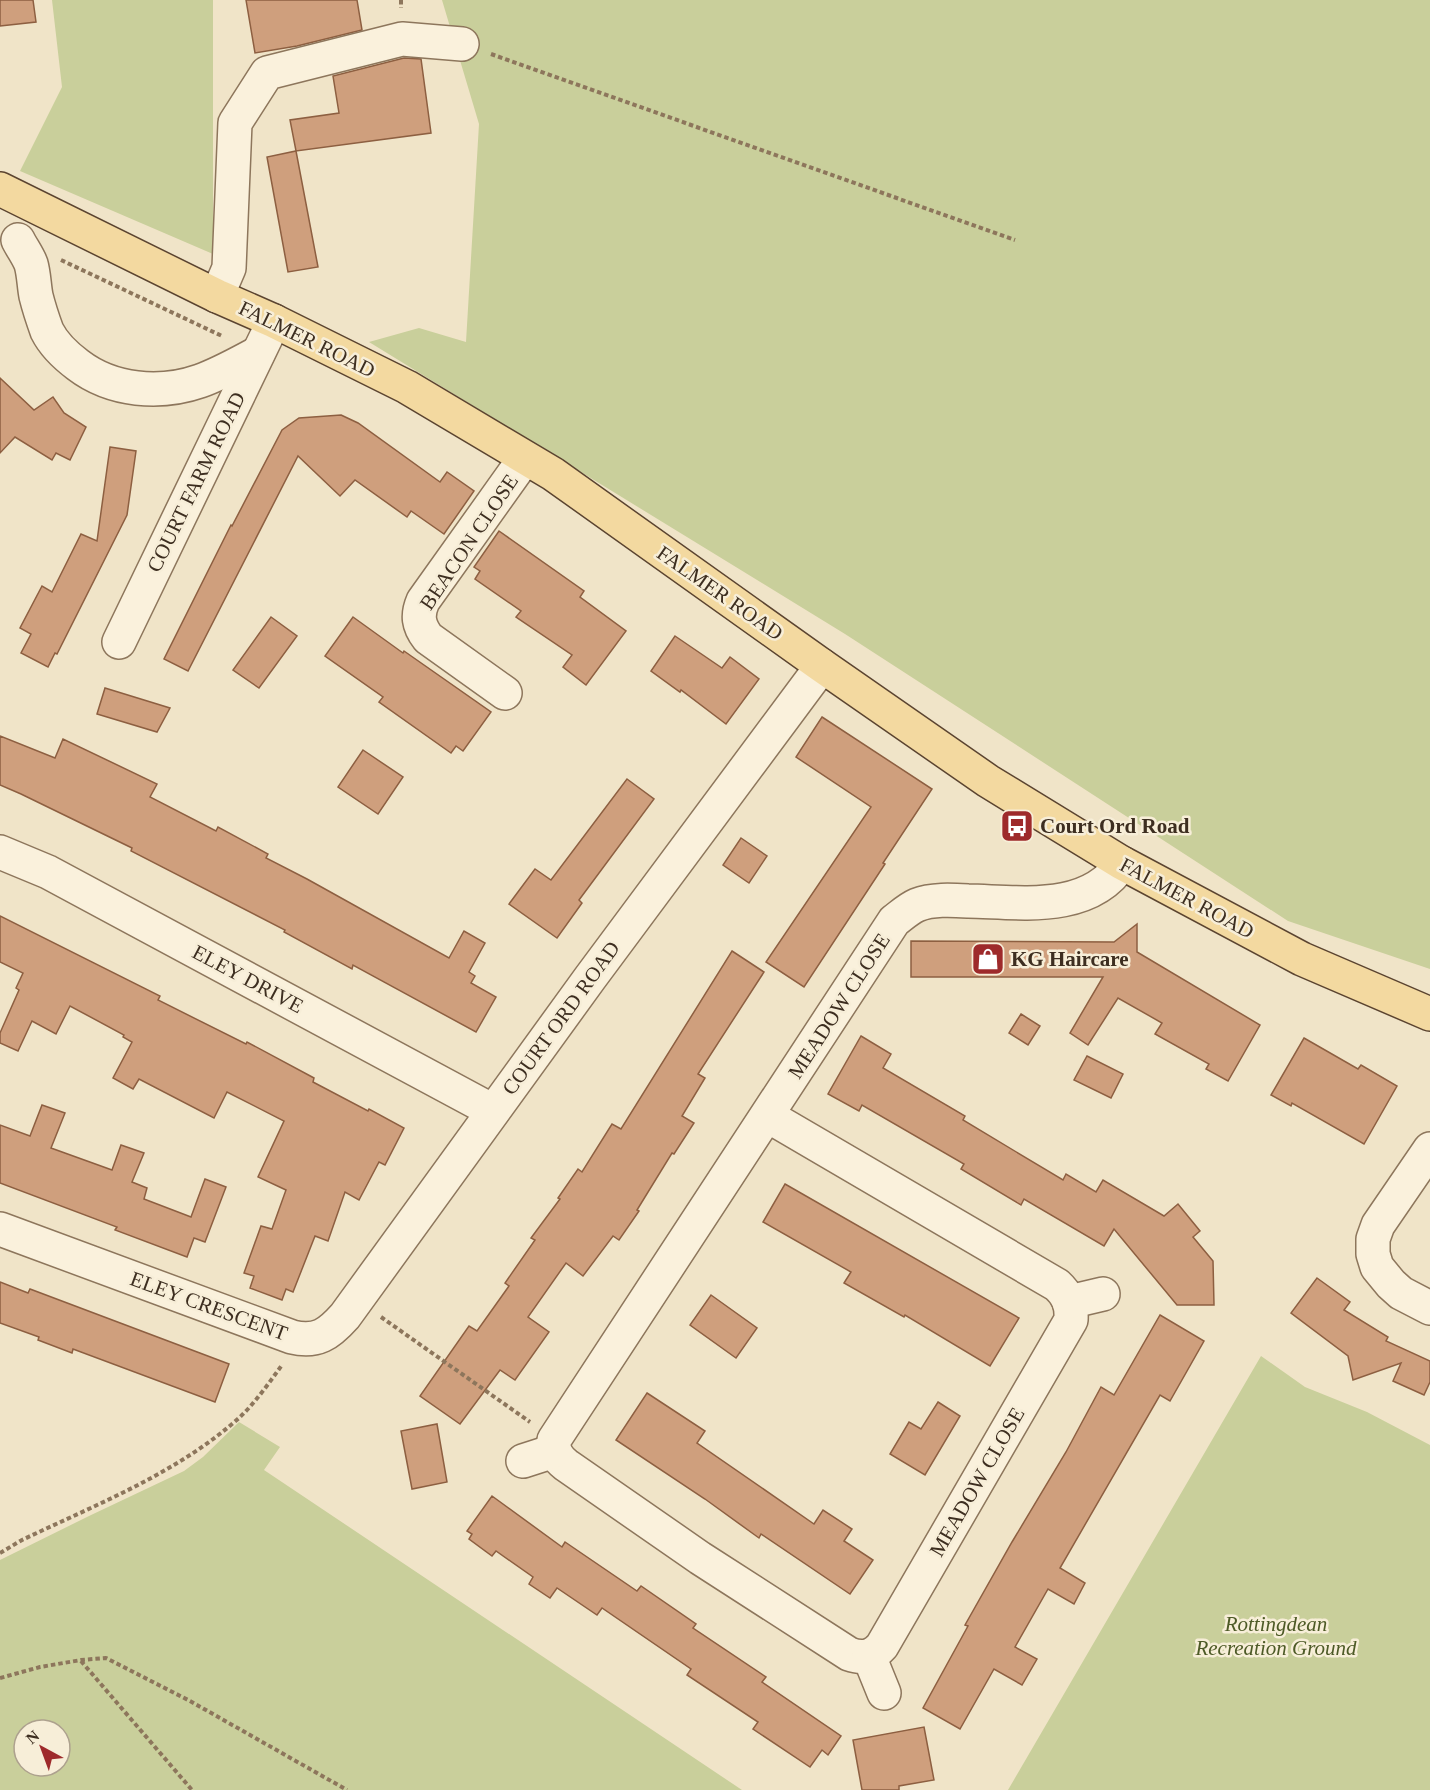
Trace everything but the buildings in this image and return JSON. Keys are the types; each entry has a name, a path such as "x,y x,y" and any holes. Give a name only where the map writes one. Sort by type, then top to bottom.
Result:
{"main road":[{"name":"FALMER ROAD","path":"0,189 407,387 553,474 988,781 1122,863 1302,959 1430,1014"}],"street":[{"path":"216,296 229,268 235,123 267,73 402,39 462,44"},
{"path":"35,206 9,247 31,264 37,298 48,333 59,348 86,371 101,379 136,388 155,389 199,381 258,353"},
{"name":"COURT FARM ROAD","path":"119,642 273,321"},
{"name":"BEACON CLOSE","path":"505,693 428,638 421,629 419,611 423,601 525,458"},
{"name":"COURT ORD ROAD","path":"493,1111 821,665"},
{"name":"ELEY DRIVE","path":"0,852 59,878 493,1111"},
{"name":"MEADOW CLOSE","path":"554,1445 894,921 906,911 919,905 944,901 1025,903 1071,898 1095,889 1114,875 1122,863"},
{"name":"ELEY CRESCENT","path":"0,1229 292,1337 306,1339 323,1336 338,1324 493,1111"},
{"path":"768,1116 1038,1273 1063,1290 1070,1302 1103,1294"},
{"path":"1430,1149 1378,1225 1373,1239 1373,1254 1377,1267 1391,1284 1401,1293 1430,1308"},
{"name":"MEADOW CLOSE","path":"869,1656 882,1646 1071,1320 1070,1302"},
{"path":"523,1461 554,1445 560,1460 566,1465 700,1558 849,1654 856,1657 869,1656 884,1693"}],"path":[{"path":"462,44 1015,240"},
{"path":"60,260 258,353"},
{"path":"356,1300 554,1445"},
{"path":"0,1553 22,1540 168,1470 201,1449 240,1417 262,1392 282,1365 292,1337"},
{"path":"0,1678 40,1667 106,1658 190,1701 347,1790"},
{"path":"81,1660 192,1790"}],"green space":[{"path":"52,0 213,0 213,254 20,171 62,87"},
{"path":"442,0 1430,0 1430,969 1288,921 845,634 369,342 419,328 466,342 479,124"},
{"name":"Rottingdean Recreation Ground","path":"1261,1356 1305,1387 1367,1412 1430,1445 1430,1790 1008,1790"},
{"path":"239,1422 280,1447 264,1470 742,1790 0,1790 0,1560 184,1471 203,1457"}],"place":[{"name":"Court Ord Road","path":"1017,826"},
{"name":"KG Haircare","path":"988,959"}]}
